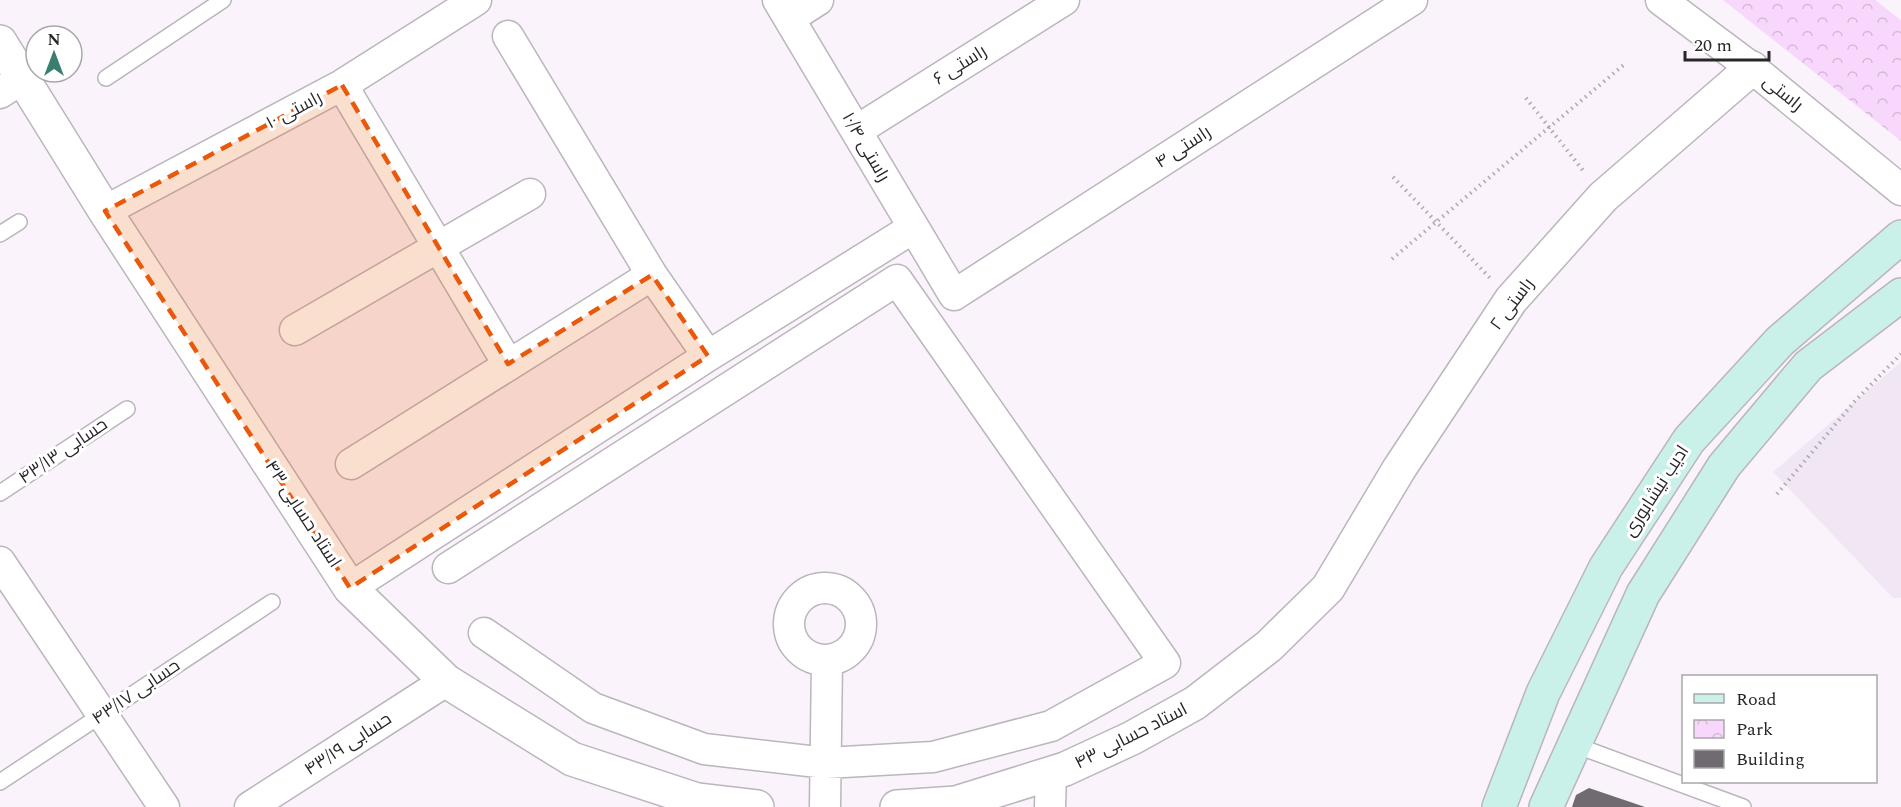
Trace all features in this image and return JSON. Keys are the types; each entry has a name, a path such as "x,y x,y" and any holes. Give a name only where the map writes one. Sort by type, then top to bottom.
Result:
{"main road":[{"name":"ادیب نیشابوری","path":"1499,807 1543,693 1606,567 1689,440 1780,341 1901,237"},
{"path":"1546,807 1643,594 1724,466 1808,366 1901,295"}],"street":[{"name":"راستی ۱۰","path":"105,211 342,85 476,0"},
{"path":"784,9 818,0"},
{"name":"راستی ۴","path":"954,295 1412,0"},
{"name":"راستی","path":"1661,0 1752,68 1901,190"},
{"name":"راستی ۶","path":"856,131 1061,1"},
{"name":"راستی ۱۰/۴","path":"784,9 954,295"},
{"path":"507,36 652,275 708,356"},
{"name":"استاد حسابی ۴۳","path":"0,42 11,86 105,211 350,588 446,681 572,759 697,800 757,807"},
{"name":"راستی ۲","path":"1328,588 1399,469 1511,300 1603,197 1752,68"},
{"path":"342,85 508,364"},
{"path":"295,330 530,194"},
{"path":"350,588 708,356 913,228"},
{"path":"351,464 652,275"},
{"path":"448,568 897,280 1165,663 1051,726 933,757 826,763 704,749 593,708 484,633"},
{"path":"0,562 165,807"},
{"name":"استاد حسابی ۴۳","path":"897,807 956,803 1051,774 1132,738 1195,703 1269,646 1328,588"},
{"path":"825,807 827,660"},
{"name":"حسابی ۴۳/۱۹","path":"250,807 446,681"},
{"path":"1050,807 1051,774"}],"lane":[{"path":"106,78 223,0"},
{"path":"0,234 19,222"},
{"name":"حسابی ۴۳/۱۳","path":"0,493 127,409"},
{"name":"حسابی ۴۳/۱۷","path":"0,782 272,602"},
{"path":"1575,745 1743,807"}],"path":[{"path":"1392,259 1626,63"},
{"path":"1526,98 1603,197"},
{"path":"1393,177 1511,300"},
{"path":"1777,494 1854,400 1901,354"}],"highlighted area":[{"path":"342,85 508,364 652,275 708,356 350,588 105,211"}],"shaded area":[{"path":"1901,362 1901,598 1893,598 1773,472"}],"green space":[{"path":"1723,0 1875,0 1901,20 1901,141"}],"building":[{"path":"1589,788 1645,807 1572,807 1576,795"}]}
